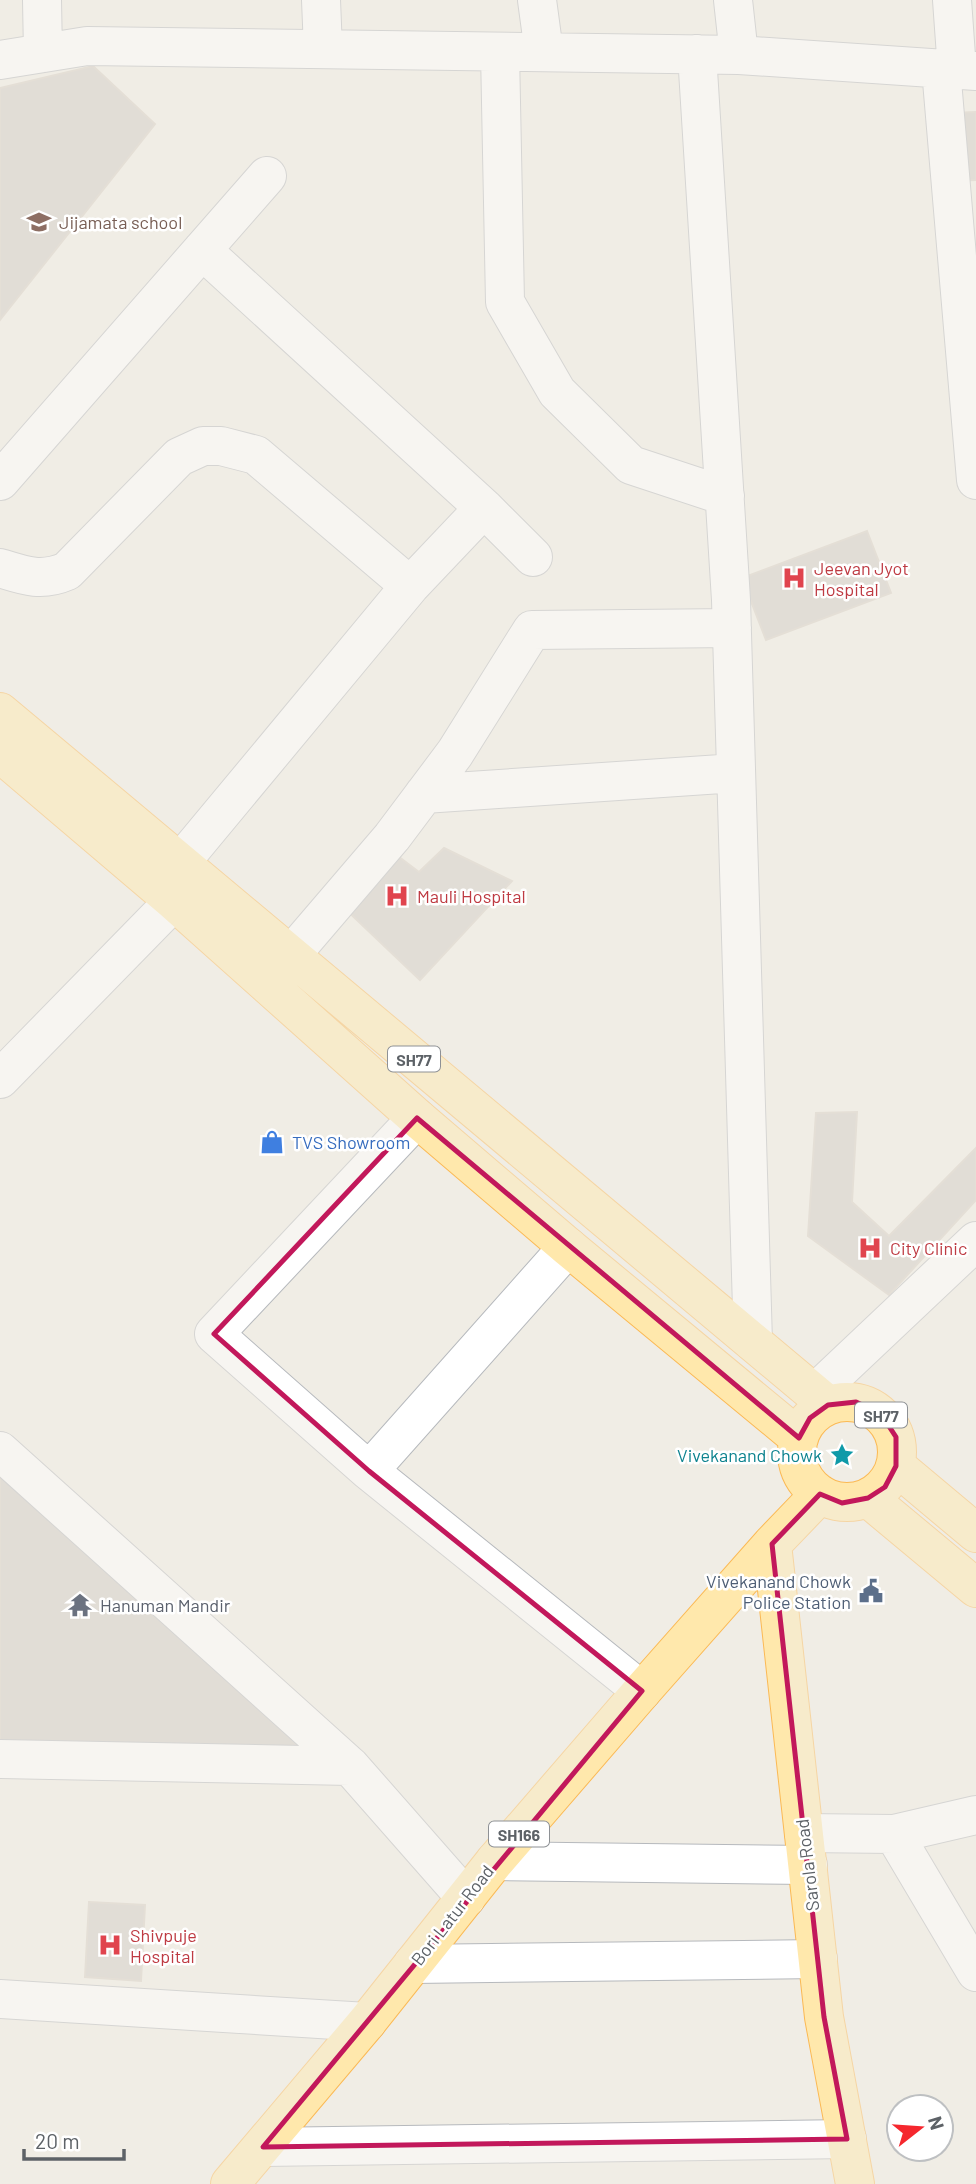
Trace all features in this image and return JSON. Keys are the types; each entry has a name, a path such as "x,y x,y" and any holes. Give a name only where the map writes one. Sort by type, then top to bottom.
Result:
{"main road":[{"name":"SH77","path":"0,712 821,1400 856,1402 881,1414 896,1437 896,1466"},
{"name":"SH77","path":"0,753 174,901 417,1118 799,1438"},
{"path":"821,1400 799,1438 797,1459 805,1479 820,1494 842,1503 868,1498 885,1486 896,1466 976,1533"},
{"name":"Bori Latur Road","path":"230,2184 367,2022 495,1861 642,1690 820,1494"},
{"path":"868,1498 976,1588"},
{"name":"Sarola Road","path":"772,1544 824,2017 855,2184"}],"street":[{"path":"42,0 43,53"},
{"path":"321,0 323,49"},
{"path":"537,0 544,52"},
{"path":"733,0 740,55"},
{"path":"952,0 958,70 976,480"},
{"path":"0,60 87,46 740,55 958,70"},
{"path":"500,52 505,302 557,392 631,466 725,496"},
{"path":"697,54 732,628 753,1342"},
{"path":"0,481 267,176"},
{"path":"202,250 484,508 533,557"},
{"path":"0,568 30,577 53,577 67,571 178,457 203,446 221,446 256,455 410,586"},
{"path":"180,863 410,586 484,508"},
{"path":"291,955 391,837 455,753 532,631 732,628"},
{"path":"424,794 736,773"},
{"path":"0,1079 174,901"},
{"path":"417,1118 214,1334 369,1471 642,1690"},
{"path":"821,1400 976,1241"},
{"path":"369,1471 568,1247"},
{"path":"0,1451 350,1766 466,1898"},
{"path":"0,1759 350,1766"},
{"path":"495,1861 806,1849 894,1834 976,1815"},
{"path":"894,1834 976,1972"},
{"path":"413,1964 818,1959"},
{"path":"0,1999 367,2022"},
{"path":"263,2147 847,2139"}],"highlighted area":[{"path":"417,1118 799,1438 810,1418 828,1405 856,1402 881,1414 896,1437 896,1466 885,1487 868,1498 842,1503 820,1494 772,1544 824,2017 847,2139 263,2147 642,1691 369,1471 214,1334"}],"building":[{"name":"Jijamata school","path":"93,66 155,124 0,320 0,88"},
{"path":"976,112 976,180 956,181 953,113"},
{"path":"867,531 891,593 766,640 742,578"},
{"path":"444,848 512,881 420,980 340,904 390,850 419,872"},
{"path":"857,1112 852,1202 889,1236 976,1148 976,1200 889,1295 808,1236 816,1113"},
{"name":"Hanuman Mandir","path":"0,1459 330,1758 0,1750"},
{"path":"89,1902 145,1905 141,1981 85,1977"}],"place":[{"name":"Jijamata school","path":"39,222"},
{"name":"Jeevan Jyot Hospital","path":"794,578"},
{"name":"Mauli Hospital","path":"397,896"},
{"name":"TVS Showroom","path":"272,1142"},
{"name":"City Clinic","path":"870,1248"},
{"name":"Vivekanand Chowk","path":"842,1455"},
{"name":"Vivekanand Chowk Police Station","path":"871,1591"},
{"name":"Hanuman Mandir","path":"80,1605"},
{"name":"Shivpuje Hospital","path":"110,1945"}]}
